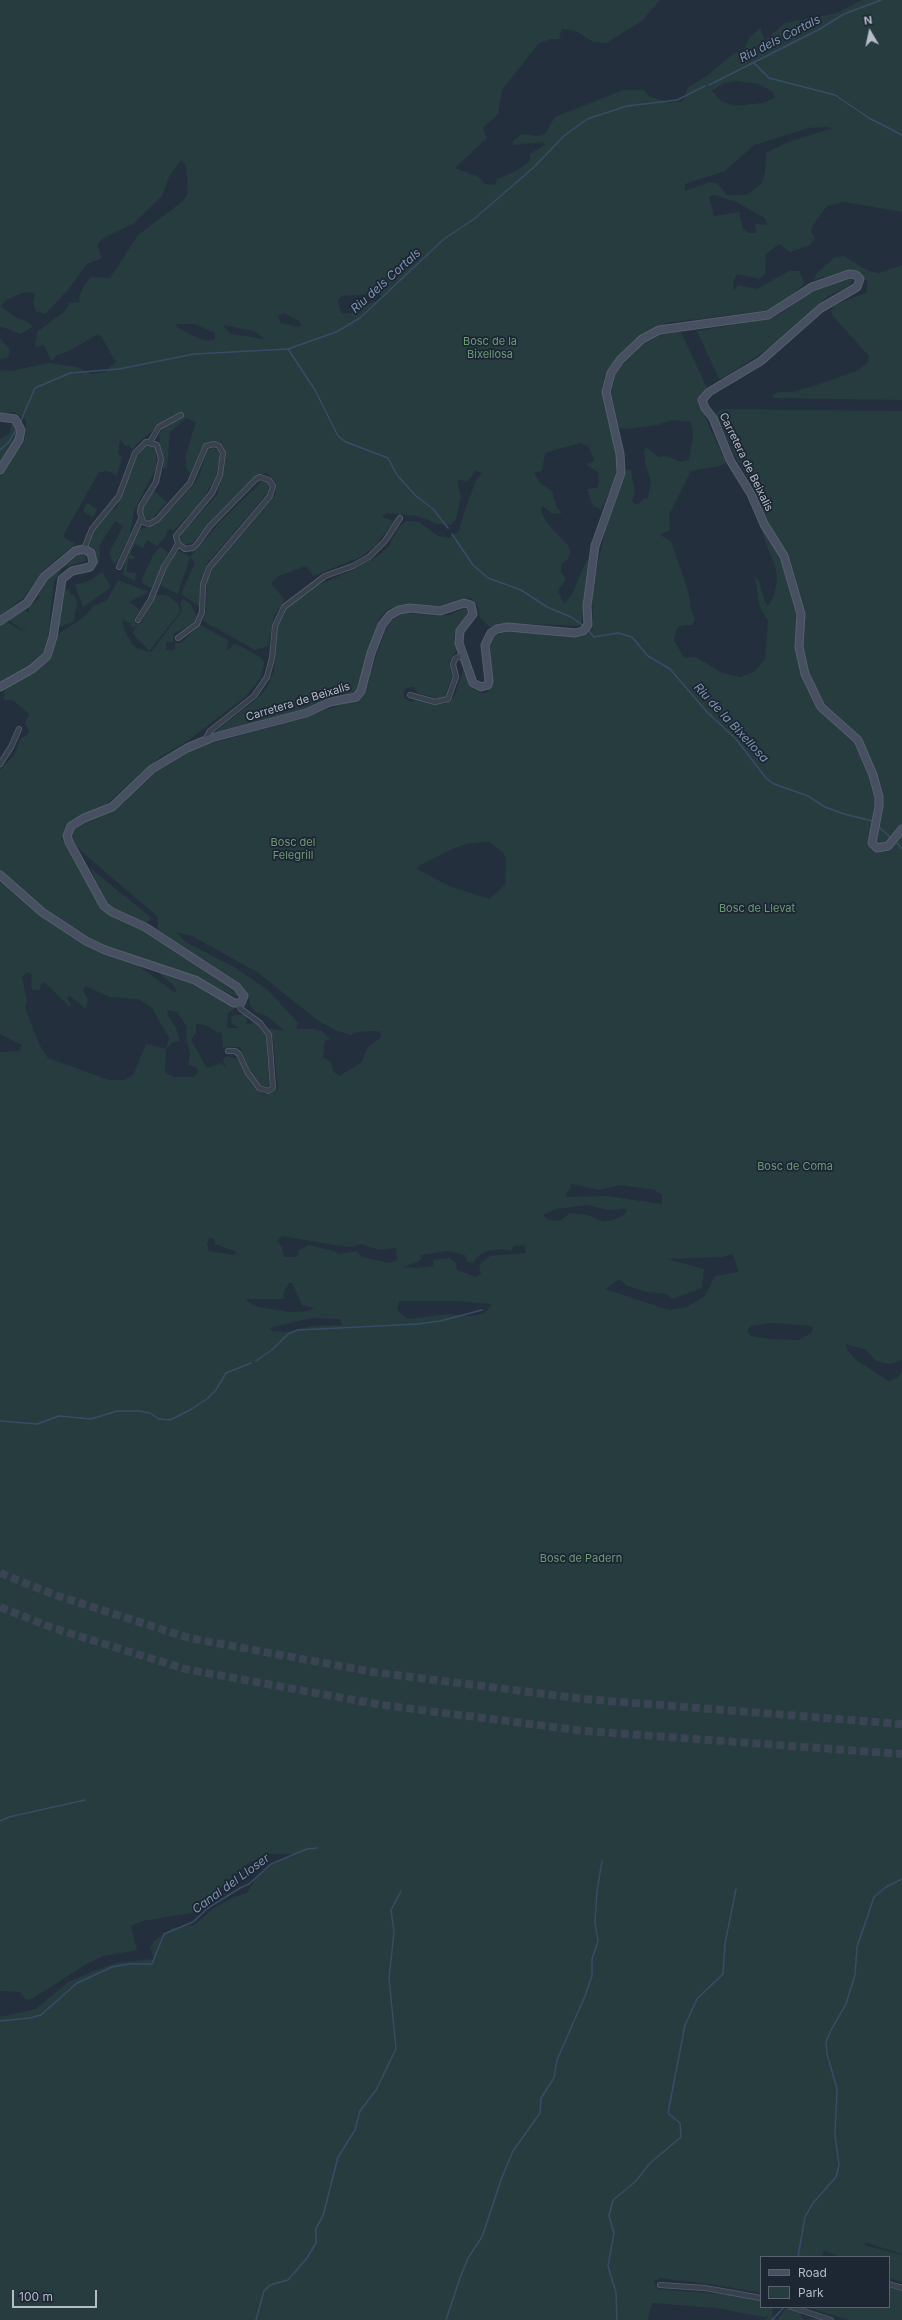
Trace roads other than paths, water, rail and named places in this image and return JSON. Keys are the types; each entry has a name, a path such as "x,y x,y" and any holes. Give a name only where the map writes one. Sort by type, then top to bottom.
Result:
{"main road":[{"name":"Carretera de Beixalis","path":"238,1004 244,1000 244,996 237,987 145,927 112,912 104,906 67,836 71,826 77,821 112,807 152,769 173,756 205,740 306,713 330,702 356,697 361,691 371,653 382,625 390,615 399,610 410,608 440,611 464,603 471,605 472,614 459,637 473,683 476,686 485,687 489,681 485,645 491,633 497,629 508,627 575,633 586,629 595,546 621,472 620,454 607,398 607,385 611,373 631,348 642,339 659,330 768,315 812,287 846,274 856,275 860,281 857,287 821,308 761,361 709,392 702,400 705,408 713,418 730,460 751,494 764,524 784,556 800,614 799,647 805,674 821,707 858,740 873,775 879,802 878,817 872,843 877,848 888,846 902,829"},
{"path":"0,417 15,420 21,430 19,440 0,470"},
{"path":"0,687 32,669 47,656 53,637 62,579 72,570 86,569 92,564 91,553 84,548 76,551 48,574 31,599 3,619"},
{"path":"0,875 42,912 86,942 105,950 195,980 238,1004"}],"street":[{"path":"150,442 158,427 181,415"},
{"path":"84,548 92,528 119,496 135,454 143,444 150,442 157,445 161,465 156,482 141,506 141,519 119,567"},
{"path":"141,519 149,524 157,520 194,477 206,446 214,444 219,446 223,458 218,480 206,503 178,533 176,538 178,544 185,548 193,548 214,522 256,479 264,478 272,482 273,489 270,496 212,563 204,582 200,621 178,638"},
{"path":"205,740 210,731 260,690 267,677 272,658 274,626 284,607 325,576 353,566 369,557 385,541 400,518"},
{"path":"138,620 150,599 164,568 178,544"},
{"path":"410,694 435,702 448,699 456,677 454,662 463,654"},
{"path":"0,764 11,747 19,729"},
{"path":"228,1051 239,1054 248,1074 259,1088 268,1092 273,1088 269,1035 260,1023 241,1009 238,1004"},
{"path":"890,2284 902,2288"},
{"path":"660,2285 705,2288 760,2298"},
{"path":"794,2308 831,2320"}],"waterway":[{"name":"Riu dels Cortals","path":"709,85 818,30 844,14 881,0"},
{"path":"754,63 769,78 835,95 869,118 902,135"},
{"name":"Riu dels Cortals","path":"20,423 35,388 70,373 119,369 194,354 288,349 336,332 360,318 444,239 474,219 533,168 564,136 587,119 627,106 677,100 705,86"},
{"name":"Riu de la Bixellosa","path":"288,349 315,390 338,436 346,442 388,458 397,475 416,496 433,509 448,528"},
{"name":"Riu dels Cortals","path":"0,450 9,442 17,428"},
{"name":"Riu de la Bixellosa","path":"452,534 473,565 488,578 521,590 547,607 571,617 584,626"},
{"name":"Riu de la Bixellosa","path":"588,630 594,637 618,633 632,637 648,656 670,669 707,712 736,739 766,778 774,784 808,796 825,807 844,814 873,821"},
{"path":"878,826 892,839"},
{"name":"Riu de la Bixellosa","path":"897,843 902,849"},
{"path":"256,1361 273,1349 288,1334 298,1330 418,1324 440,1321 482,1310"},
{"path":"0,1421 37,1424 59,1416 91,1419 117,1411 140,1411 150,1413 159,1419 170,1420 190,1410 208,1398 216,1390 226,1373 251,1363"},
{"path":"0,1821 9,1817 85,1800"},
{"name":"Canal del Lloser","path":"0,2021 30,2018 41,2015 77,1983 112,1967 129,1964 152,1964 164,1934 193,1922 208,1908 249,1884 271,1864 307,1849 317,1848"},
{"path":"446,2320 468,2258 482,2237 502,2177 513,2151 540,2113 541,2098 554,2078 557,2060 585,1996 592,1976 592,1959 598,1941 595,1923 597,1891 602,1861"},
{"path":"798,2256 805,2217 813,2203 836,2177 839,2165 835,2135 837,2089 827,2054 826,2042 846,2004 855,1975 857,1947 874,1897 886,1887 902,1879"},
{"path":"617,2320 616,2293 608,2266 614,2233 609,2216 613,2200 636,2181 650,2163 681,2137 680,2123 668,2113 685,2025 697,1999 723,1974 725,1944 736,1889"},
{"path":"256,2320 264,2291 270,2285 288,2280 307,2258 316,2243 316,2228 323,2216 338,2157 355,2130 360,2111 376,2090 396,2049 389,1978 394,1932 391,1910 401,1891"},
{"path":"772,2320 783,2308"}],"tunnel":[{"path":"0,1573 55,1595 189,1638 373,1672 584,1699 902,1724"},
{"path":"0,1607 53,1628 185,1669 382,1705 585,1731 902,1754"}],"park label":[{"name":"Bosc de la Bixellosa","path":"490,348"},
{"name":"Bosc del Felegrill","path":"293,849"},
{"name":"Bosc de Llevat","path":"757,909"},
{"name":"Bosc de Coma","path":"795,1167"},
{"name":"Bosc de Padern","path":"581,1559"}]}
